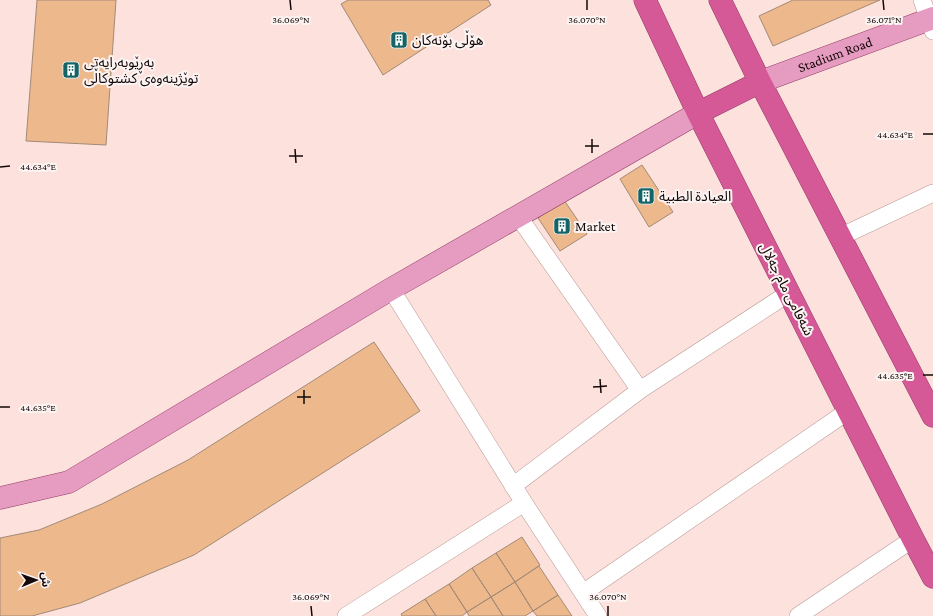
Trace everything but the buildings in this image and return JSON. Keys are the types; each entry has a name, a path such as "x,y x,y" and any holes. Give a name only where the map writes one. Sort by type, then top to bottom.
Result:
{"highway":[{"name":"شەقامی مام جەلال","path":"645,0 698,113 933,577"},
{"path":"720,0 760,82 840,237 928,393 933,416"},
{"path":"698,113 760,82"}],"main road":[{"name":"Stadium Road","path":"760,82 929,17"},
{"path":"0,498 69,482 391,289 698,113"}],"street":[{"path":"840,237 933,193"},
{"path":"518,216 640,390"},
{"path":"391,289 513,486 598,616"},
{"path":"513,486 640,390 789,293"},
{"path":"583,593 848,411"},
{"path":"346,616 524,503"},
{"path":"798,616 913,539"}],"place":[{"name":"هۆڵی بۆنەکان","path":"399,40"},
{"name":"بەڕێوبەرایەتی توێژینەوەی کشتوکاڵی","path":"71,70"},
{"name":"العيادة الطبية","path":"646,196"},
{"name":"Market","path":"562,226"}]}
